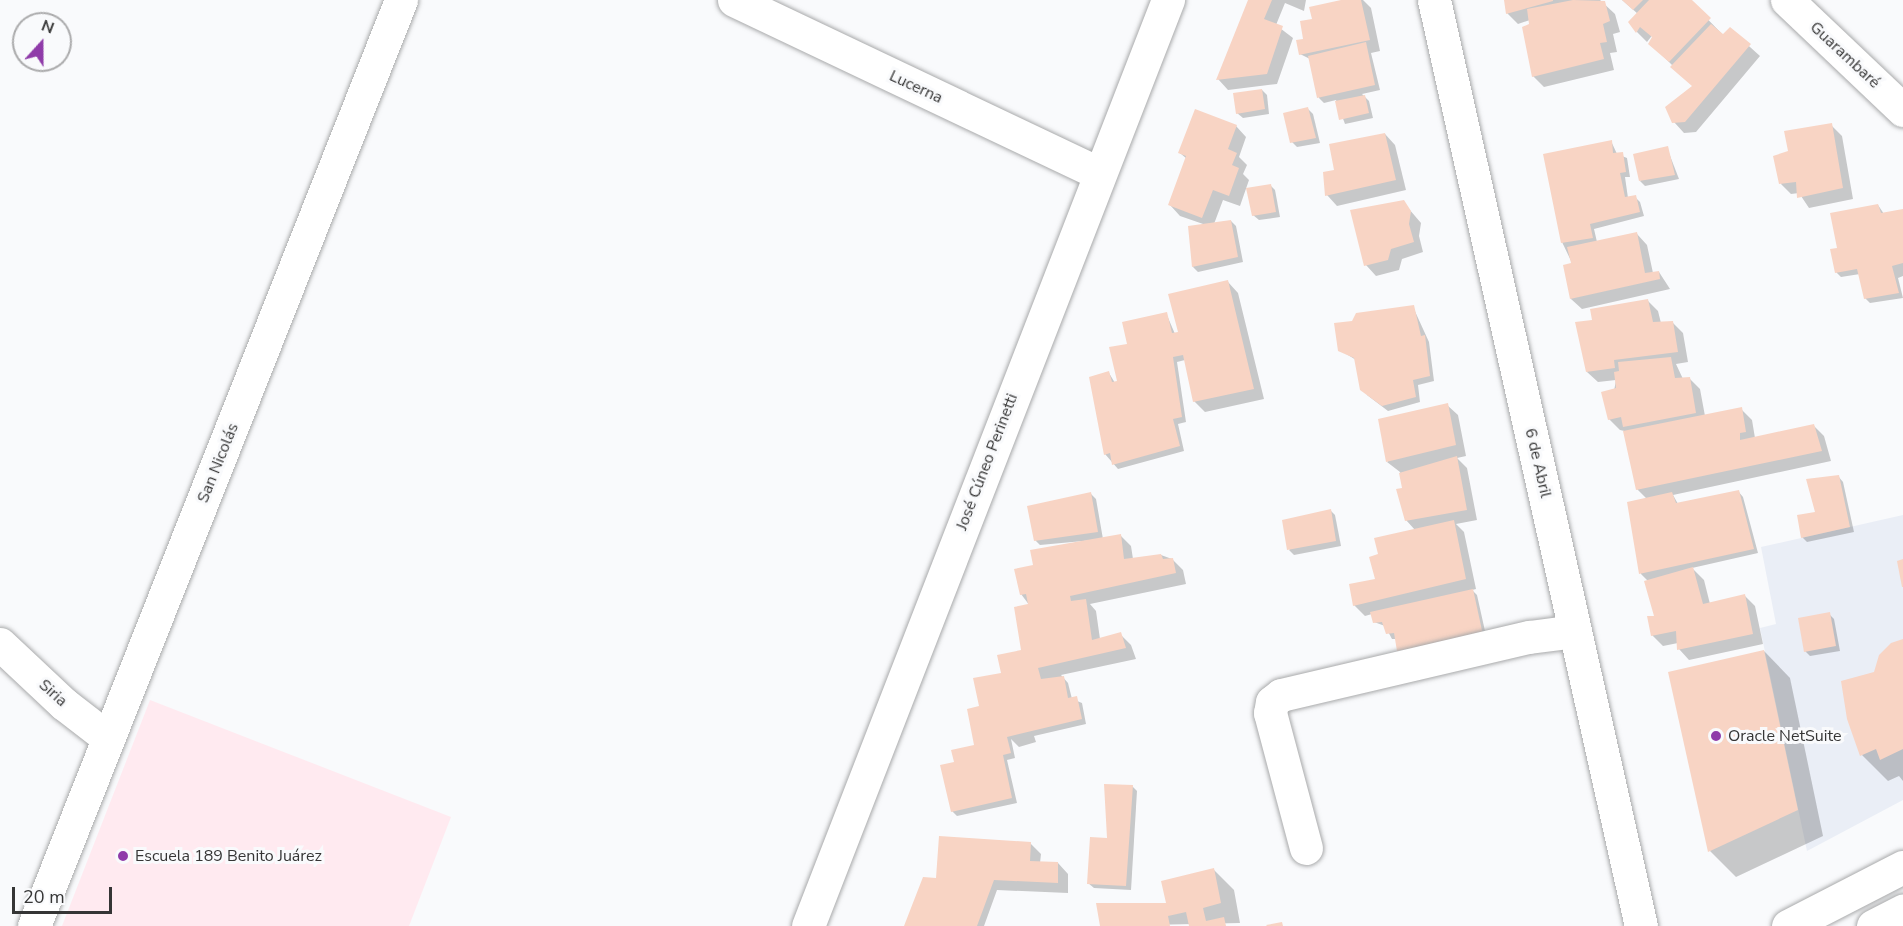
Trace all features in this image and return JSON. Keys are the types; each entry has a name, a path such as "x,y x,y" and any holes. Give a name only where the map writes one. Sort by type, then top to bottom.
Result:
{"street":[{"name":"San Nicolás","path":"34,926 401,0"},
{"name":"Lucerna","path":"734,0 1098,173"},
{"name":"José Cúneo Perinetti","path":"808,926 1098,173 1168,0"},
{"name":"6 de Abril","path":"1434,0 1641,926"},
{"name":"Guarambaré","path":"1787,0 1903,110"},
{"path":"1306,848 1270,713 1272,702 1281,695 1529,637 1575,631"},
{"name":"Siria","path":"0,644 64,704 108,738"},
{"path":"1788,926 1903,867"},
{"path":"1873,926 1903,911"}],"shaded area":[{"path":"1903,515 1903,800 1807,851 1760,628 1776,624 1761,547"},
{"path":"150,700 451,817 409,926 62,926"}],"building":[{"path":"1248,0 1272,0 1264,19 1283,26 1267,74 1216,80"},
{"path":"1341,0 1361,0 1370,40 1299,55 1296,40 1303,39 1300,21 1312,19 1309,7"},
{"path":"1504,0 1553,0 1553,1 1506,14"},
{"path":"1573,0 1605,1 1610,21 1603,24 1607,42 1600,43 1604,59 1532,77 1522,27 1529,24 1527,9"},
{"path":"1622,0 1643,0 1633,10"},
{"path":"1649,0 1692,0 1711,18 1669,62 1648,44 1652,37 1640,27 1636,33 1628,22"},
{"path":"1711,24 1723,34 1730,27 1751,44 1685,122 1672,123 1665,107 1692,86 1670,67"},
{"path":"1366,42 1375,85 1317,98 1308,56"},
{"path":"1262,89 1265,109 1236,114 1233,93"},
{"path":"1365,95 1369,113 1339,120 1335,101"},
{"path":"1308,107 1316,138 1290,143 1283,113"},
{"path":"1195,109 1237,125 1228,149 1237,153 1232,165 1239,168 1229,196 1213,190 1202,218 1168,205 1186,156 1178,153"},
{"path":"1832,123 1843,188 1797,198 1796,182 1779,184 1773,156 1788,151 1784,131"},
{"path":"1385,133 1396,180 1325,196 1323,172 1334,170 1329,144"},
{"path":"1612,140 1613,153 1623,152 1626,172 1620,173 1625,197 1636,195 1640,212 1590,224 1593,238 1561,243 1543,154"},
{"path":"1668,146 1675,175 1639,181 1633,154"},
{"path":"1271,184 1276,212 1252,216 1246,188"},
{"path":"1404,200 1411,211 1409,224 1414,242 1391,249 1388,260 1364,266 1350,210"},
{"path":"1878,204 1881,213 1903,209 1903,263 1892,266 1899,293 1864,299 1857,269 1835,273 1830,249 1837,248 1830,213"},
{"path":"1231,220 1238,257 1192,267 1188,226"},
{"path":"1637,232 1645,273 1659,271 1660,279 1570,299 1563,265 1571,263 1567,247"},
{"path":"1228,280 1254,389 1193,402 1183,355 1173,357 1182,417 1173,419 1180,446 1112,465 1110,453 1104,455 1089,377 1109,371 1112,382 1117,381 1109,347 1127,344 1122,322 1167,312 1172,333 1178,332 1168,294"},
{"path":"1648,299 1653,322 1673,321 1678,352 1614,360 1615,368 1586,372 1575,322 1592,320 1590,309"},
{"path":"1414,305 1421,336 1425,335 1430,376 1413,380 1416,397 1382,406 1360,390 1354,358 1338,351 1334,323 1352,321 1356,313"},
{"path":"1671,357 1675,378 1690,377 1696,413 1623,427 1621,417 1608,420 1601,392 1616,388 1614,372 1619,371 1618,362"},
{"path":"1448,403 1456,445 1386,462 1378,419"},
{"path":"1742,407 1746,432 1740,433 1740,440 1814,424 1822,451 1636,490 1623,431"},
{"path":"1457,456 1467,510 1405,521 1396,489 1402,488 1399,473"},
{"path":"1839,475 1850,527 1801,538 1797,515 1815,512 1806,479"},
{"path":"1739,490 1754,549 1639,574 1627,502 1672,492 1676,503"},
{"path":"1091,492 1098,532 1034,541 1027,506"},
{"path":"1331,509 1336,541 1287,550 1282,520"},
{"path":"1454,520 1466,579 1353,606 1349,584 1375,579 1369,557 1378,554 1374,538"},
{"path":"1121,534 1124,559 1161,554 1163,559 1173,558 1176,573 1070,596 1071,601 1086,599 1092,640 1121,632 1126,648 1038,668 1041,679 1064,676 1068,698 1077,696 1082,719 1007,737 1011,753 1003,755 1012,798 951,812 940,765 954,762 951,750 974,745 967,709 979,706 973,678 1001,673 997,655 1021,650 1014,607 1028,604 1026,594 1020,595 1014,569 1033,565 1030,550"},
{"path":"1903,559 1903,587 1902,587 1897,561"},
{"path":"1693,567 1703,604 1745,594 1753,634 1677,650 1676,631 1651,636 1647,616 1654,616 1644,581"},
{"path":"1473,589 1483,635 1397,651 1394,633 1386,634 1382,622 1373,623 1370,612"},
{"path":"1830,612 1836,646 1804,652 1798,618"},
{"path":"1903,639 1903,749 1880,760 1876,749 1860,756 1847,719 1841,681 1874,672 1879,655 1891,643"},
{"path":"1764,650 1798,810 1708,852 1668,672"},
{"path":"1104,784 1133,785 1126,886 1087,884 1090,837 1107,838"},
{"path":"939,836 1031,842 1030,861 1058,862 1058,883 994,880 977,926 904,926 923,877 936,878"},
{"path":"1214,868 1221,903 1203,908 1206,921 1224,917 1226,926 1189,926 1186,912 1168,916 1170,926 1100,926 1096,903 1166,903 1161,881"},
{"path":"1282,922 1283,926 1266,925"}],"place":[{"name":"Oracle NetSuite","path":"1716,736"},
{"name":"Escuela 189 Benito Juárez","path":"123,856"}]}
